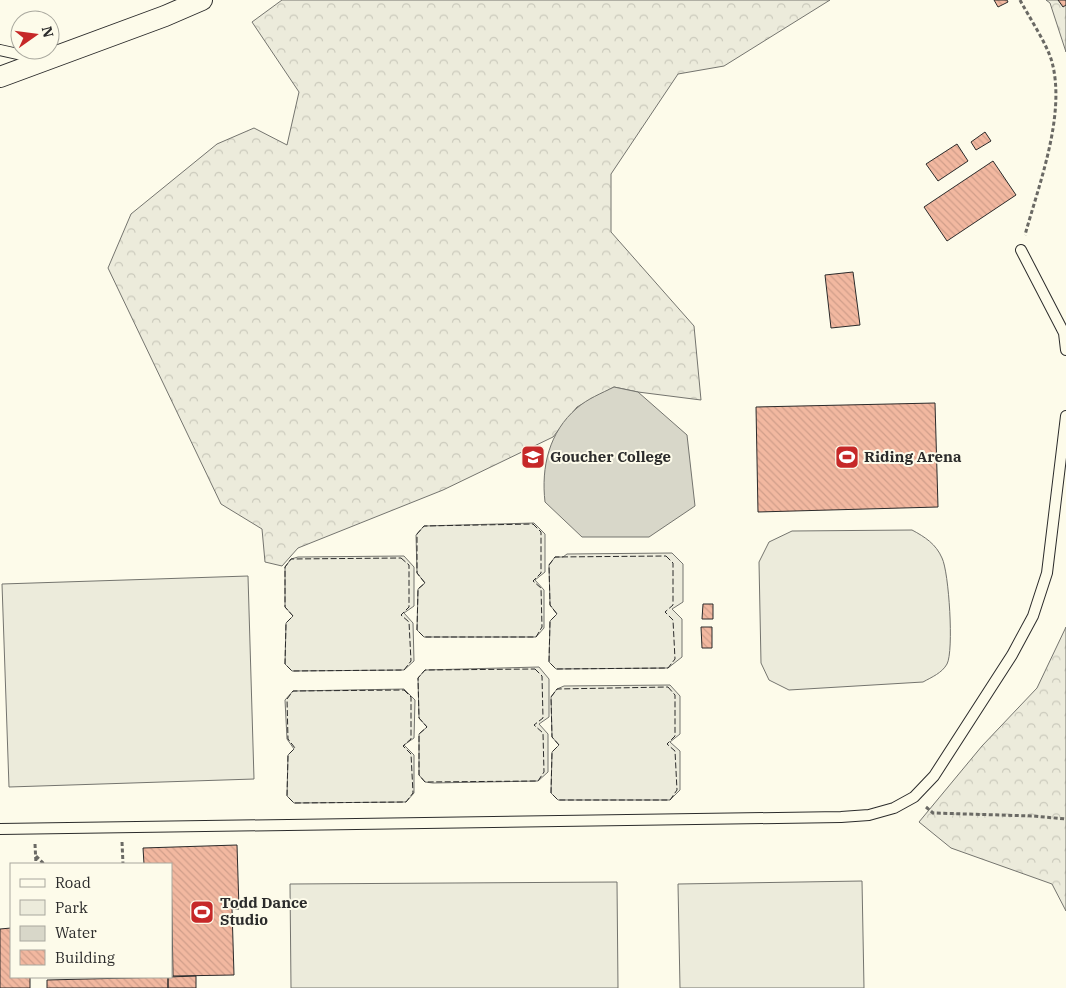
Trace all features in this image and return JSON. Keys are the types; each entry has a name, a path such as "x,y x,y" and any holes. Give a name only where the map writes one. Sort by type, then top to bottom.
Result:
{"street":[{"path":"60,54 165,16 202,0"},
{"path":"0,77 44,60"}],"lane":[{"path":"1021,250 1064,333 1066,350"},
{"path":"0,829 841,817 869,815 894,808 914,797 934,776 1012,655 1033,616 1047,573 1066,416"}],"path":[{"path":"1020,0 1052,61 1056,100 1051,143 1021,250"},
{"path":"914,797 933,813 1033,816 1066,819"},
{"path":"122,827 123,863"},
{"path":"35,855 43,863"}],"green space":[{"path":"282,0 830,0 724,66 678,74 611,174 611,232 694,326 701,400 614,387 577,407 553,437 443,490 298,548 282,566 265,562 262,529 221,504 108,268 131,214 217,144 254,128 287,145 299,92 252,22"},
{"path":"1046,0 1066,0 1066,52 1050,3"},
{"path":"534,523 545,534 545,572 535,580 544,590 544,628 536,637 424,637 417,630 418,589 425,583 417,573 416,535 424,526"},
{"path":"912,530 926,538 933,545 940,553 945,566 950,611 950,644 947,664 942,670 923,682 789,690 769,680 761,663 759,562 769,542 792,531"},
{"path":"672,553 683,564 683,602 672,609 682,619 682,657 668,668 556,669 549,662 550,621 557,614 550,605 549,565 555,557 563,557 567,554"},
{"path":"404,556 414,567 414,606 404,613 413,623 414,661 404,670 292,671 285,664 286,623 293,616 285,607 285,567 291,559 298,557"},
{"path":"248,576 254,779 9,787 2,584"},
{"path":"1066,627 1066,911 1052,884 951,848 919,822 982,746 1037,688"},
{"path":"539,667 549,679 549,717 539,724 548,734 548,772 538,781 425,782 419,775 419,734 427,727 419,718 418,678 425,670"},
{"path":"670,685 680,696 680,734 670,742 680,751 680,790 670,800 558,800 551,793 552,752 559,745 552,737 551,697 557,689 564,686"},
{"path":"404,689 415,700 414,738 404,745 414,755 414,793 406,802 294,803 287,796 288,755 294,749 287,739 285,700 293,691"},
{"path":"862,881 864,988 680,988 678,884"},
{"path":"617,882 618,988 291,988 290,884"}],"water":[{"path":"614,387 638,392 687,435 695,506 649,537 582,537 545,502 544,476 546,463 549,451 560,428 567,417 581,405"}],"building":[{"path":"994,0 1007,0 1008,2 998,7"},
{"path":"1058,0 1066,0 1066,5 1063,7"},
{"path":"985,132 991,141 976,150 971,142"},
{"path":"957,144 968,161 938,181 926,164"},
{"path":"993,161 1016,195 947,241 924,207"},
{"path":"853,272 860,325 831,328 825,275"},
{"name":"Riding Arena","path":"935,403 938,507 758,512 756,407"},
{"path":"703,604 713,604 713,619 702,619"},
{"path":"701,627 712,627 712,648 702,648"},
{"name":"Todd Dance Studio","path":"237,845 239,909 232,909 234,975 173,976 172,863 144,863 143,848"},
{"path":"10,928 10,978 30,978 30,988 0,988 0,929"},
{"path":"196,976 196,988 168,988 168,978"},
{"path":"168,978 168,988 47,988 47,980"}],"fence":[{"path":"533,524 541,532 541,573 533,581 541,588 542,627 536,637 424,637 417,630 418,589 425,583 417,573 417,534 424,526 533,524"},
{"path":"666,556 673,563 673,605 665,612 673,620 675,659 668,668 556,669 549,662 550,621 557,614 550,605 549,565 555,557 666,556"},
{"path":"401,558 409,565 409,607 401,615 409,622 411,661 404,670 292,671 285,664 286,623 293,616 285,607 285,567 291,559 401,558"},
{"path":"535,669 542,676 543,718 534,725 543,733 544,772 538,781 425,782 419,775 419,734 427,727 419,718 418,678 425,670 535,669"},
{"path":"668,687 675,695 675,736 667,744 675,751 677,790 670,800 558,800 551,793 552,752 559,745 552,737 551,697 557,689 668,687"},
{"path":"404,690 411,697 411,739 403,746 411,754 413,793 406,802 294,803 287,796 288,755 295,748 288,739 287,699 293,691 404,690"}],"place":[{"name":"Goucher College","path":"533,457"},
{"name":"Riding Arena","path":"847,457"},
{"name":"Todd Dance Studio","path":"202,912"}]}
